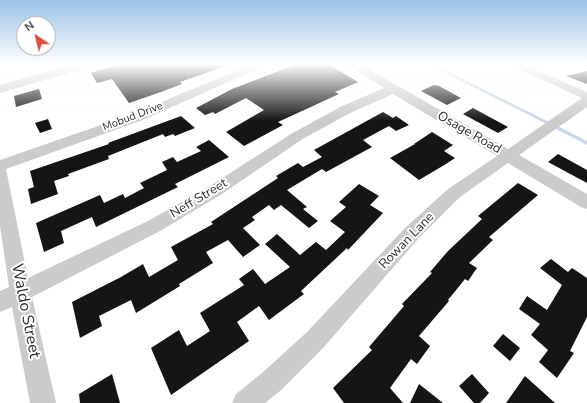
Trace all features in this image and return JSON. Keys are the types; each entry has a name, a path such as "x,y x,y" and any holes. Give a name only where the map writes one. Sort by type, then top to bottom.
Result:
{"street":[{"path":"0,89 22,83"},
{"name":"Mobud Drive","path":"0,166 135,118 216,83"},
{"name":"Osage Road","path":"383,83 587,202"},
{"path":"556,83 587,96"},
{"name":"Neff Street","path":"0,302 154,226 210,194 321,123 345,110 393,89"},
{"name":"Rowan Lane","path":"245,403 271,382 315,340 412,233 454,193 587,101"},
{"name":"Waldo Street","path":"0,172 20,292 43,403"}],"building":[{"path":"115,83 182,84 161,92 129,103"},
{"path":"248,83 356,83 335,92 339,94 278,122 283,125 244,146 226,132 264,110 246,98 215,114 213,112 205,115 196,108 232,89"},
{"path":"434,85 439,86 461,98 447,105 421,91"},
{"path":"39,89 42,99 16,107 14,96"},
{"path":"473,108 508,127 498,133 463,114"},
{"path":"383,112 393,118 396,116 409,125 396,131 389,126 363,140 372,147 326,172 322,169 287,190 307,207 303,209 318,221 309,228 281,205 274,210 269,205 252,217 255,220 243,228 260,245 243,257 228,240 206,252 213,263 179,284 180,286 136,313 131,300 99,316 102,326 80,338 72,302 143,264 149,277 178,260 171,247 213,224 211,222 278,178 276,176 298,163 303,167 322,157 314,150"},
{"path":"181,116 195,128 175,136 173,134 165,137 163,134 108,156 109,159 68,174 69,176 54,181 58,194 31,204 28,189 34,187 30,171 109,144 108,143"},
{"path":"48,119 52,129 40,133 35,123"},
{"path":"432,132 453,145 444,151 455,158 419,180 390,158 415,144"},
{"path":"209,140 229,157 175,184 178,187 96,227 92,217 61,231 64,243 44,252 36,223 100,195 104,203 123,194 125,198 144,188 140,183 167,170 162,162 173,157 177,162 201,151 196,147"},
{"path":"558,154 587,170 587,183 548,162"},
{"path":"518,183 538,195 489,237 493,240 469,263 477,268 468,281 465,279 448,300 449,301 419,336 430,346 417,364 411,359 390,388 403,403 344,403 333,388 372,350 369,347 404,306 402,304 432,273 430,272 448,251 482,219 478,216"},
{"path":"359,184 379,196 370,205 383,213 348,250 347,248 301,291 304,294 269,320 259,306 237,322 249,341 171,395 151,348 179,330 187,346 210,331 200,313 244,285 239,279 253,269 265,284 290,267 265,244 277,234 300,255 316,242 326,250 345,232 330,221 346,207 339,202"},
{"path":"551,259 568,272 572,268 587,278 587,317 570,351 574,353 557,378 539,362 548,350 531,335 540,324 519,309 527,296 547,310 562,285 540,268"},
{"path":"503,334 520,348 510,361 493,346"},
{"path":"112,374 120,403 80,403 79,394"},
{"path":"472,374 489,393 480,403 474,403 459,386"},
{"path":"525,376 555,403 506,403"},
{"path":"419,384 443,403 410,403"}],"waterway":[{"path":"468,83 548,123"},
{"path":"548,123 587,143"}]}
